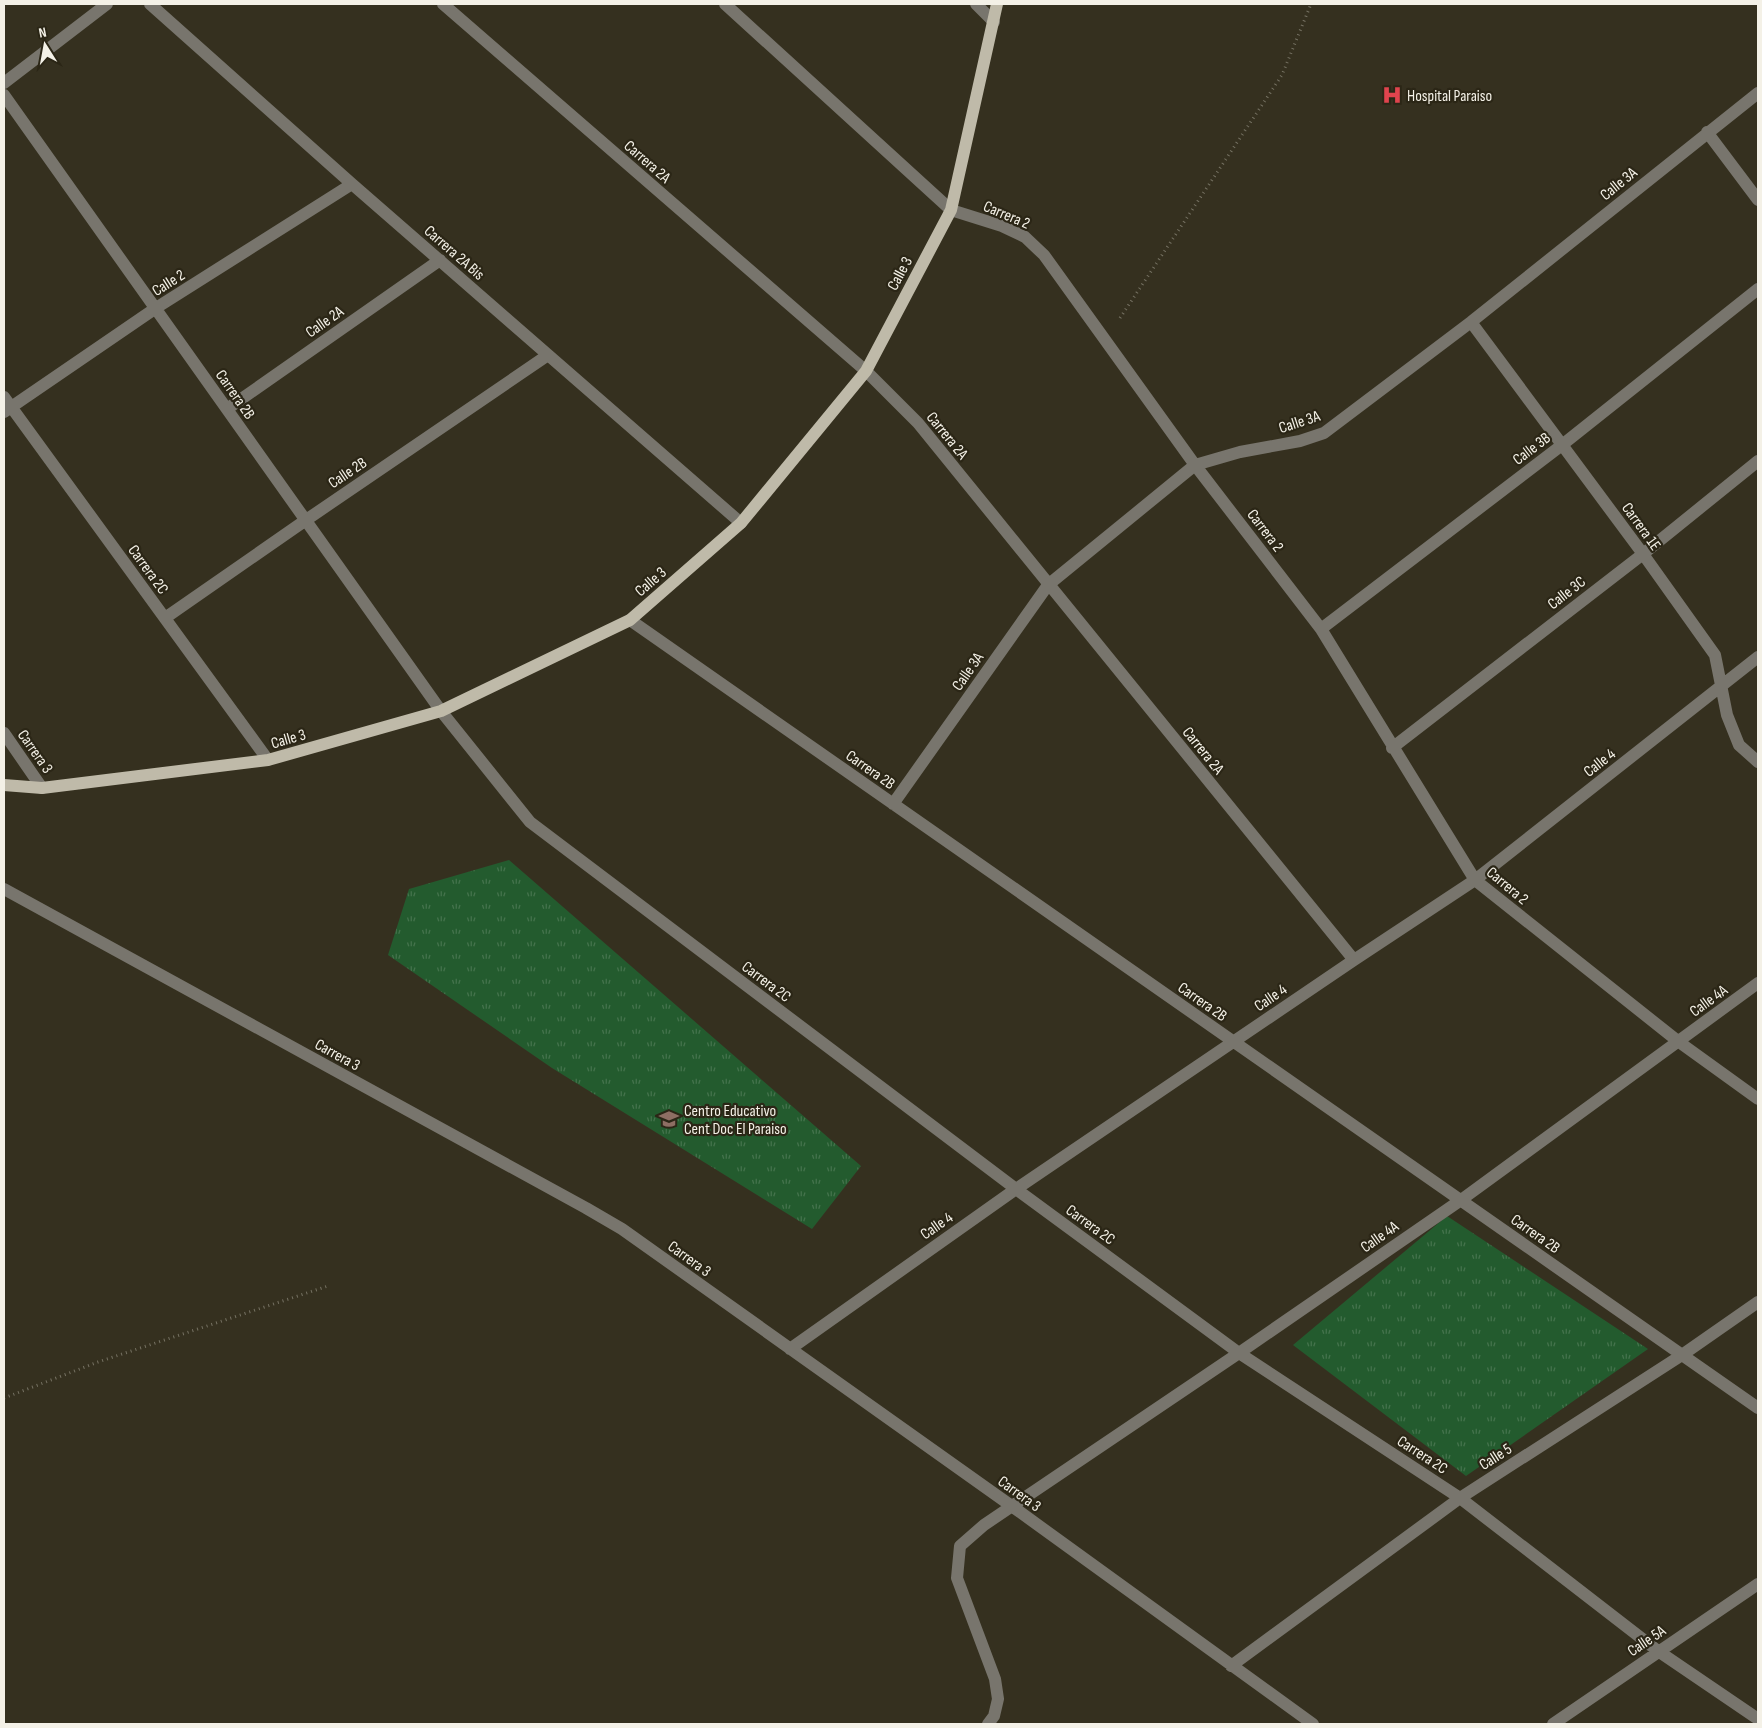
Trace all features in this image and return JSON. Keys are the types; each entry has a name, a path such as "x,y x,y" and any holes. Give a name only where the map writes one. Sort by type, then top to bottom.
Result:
{"main road":[{"name":"Calle 3","path":"4,785 42,788 268,760 441,711 630,620 741,523 866,371 951,210 997,4"}],"street":[{"path":"4,83 107,4"},
{"name":"Carrera 2A Bis","path":"150,4 352,184 741,523"},
{"name":"Carrera 2A","path":"443,4 866,371 918,422 1048,585 1354,960"},
{"name":"Carrera 2","path":"724,4 951,210 1002,226 1025,237 1044,255 1195,465 1321,629 1392,748 1475,880 1679,1042 1758,1099"},
{"path":"976,4 994,22"},
{"name":"Calle 3A","path":"893,804 1048,585 1195,465 1240,452 1324,434 1471,322 1758,93"},
{"name":"Carrera 2B","path":"4,95 441,711"},
{"path":"1707,132 1758,200"},
{"name":"Calle 2","path":"8,410 156,308 352,184"},
{"name":"Calle 2A","path":"227,409 440,260"},
{"name":"Calle 3B","path":"1321,629 1562,445 1758,289"},
{"name":"Carrera 1E","path":"1471,322 1643,554 1715,655 1727,715 1739,745 1758,762"},
{"name":"Calle 2B","path":"165,618 548,355"},
{"name":"Carrera 2C","path":"4,397 8,410 165,618 268,760"},
{"name":"Calle 3C","path":"1392,748 1643,554 1758,461"},
{"name":"Carrera 2B","path":"630,620 1758,1408"},
{"name":"Calle 4","path":"790,1349 1016,1189 1233,1041 1475,880 1758,657"},
{"name":"Carrera 2C","path":"441,711 530,822 1016,1189 1239,1353 1460,1498 1658,1651 1758,1719"},
{"name":"Carrera 3","path":"4,733 42,788"},
{"name":"Carrera 3","path":"4,889 622,1229 1313,1724"},
{"name":"Calle 4A","path":"988,1724 994,1716 998,1699 995,1679 957,1578 960,1546 984,1525 1239,1353 1460,1200 1758,983"},
{"name":"Calle 5","path":"1232,1666 1460,1498 1682,1355 1758,1302"},
{"name":"Calle 5A","path":"1553,1724 1758,1584"}],"path":[{"path":"1105,340 1282,75 1311,4"},
{"path":"4,1398 98,1362 328,1286"}],"green space":[{"path":"509,860 861,1166 812,1229 552,1068 388,955 409,889"},
{"path":"1447,1216 1648,1349 1466,1476 1293,1345"}],"place":[{"name":"Hospital Paraiso","path":"1392,95"},
{"name":"Centro Educativo Cent Doc El Paraiso","path":"669,1119"}]}
